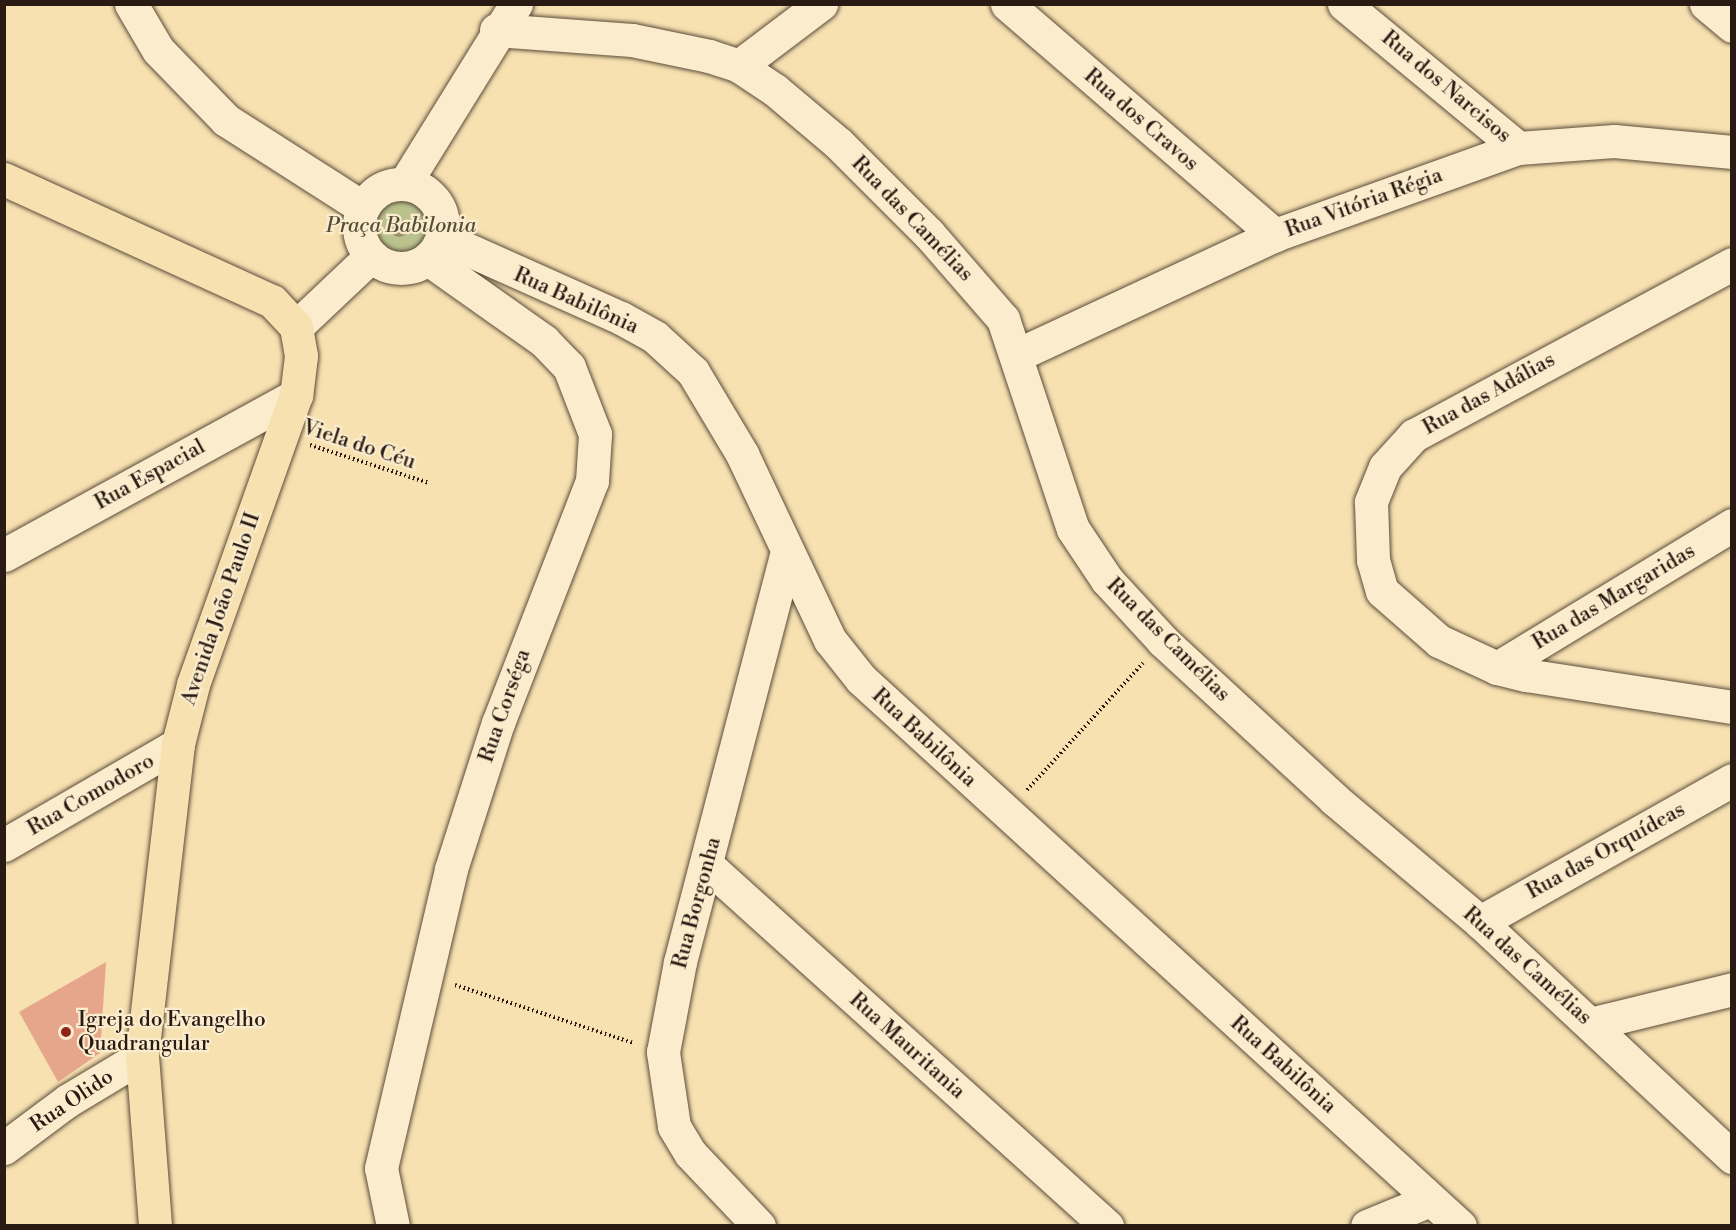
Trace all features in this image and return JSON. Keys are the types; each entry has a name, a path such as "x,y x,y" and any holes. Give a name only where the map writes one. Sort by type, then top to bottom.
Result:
{"main road":[{"path":"12,188 242,284 272,301 296,327"},
{"name":"Avenida João Paulo II","path":"155,1226 142,1056 178,744 193,685 296,395 302,356 296,327"}],"street":[{"path":"131,4 164,57 226,120 362,207"},
{"path":"405,183 496,30 516,4"},
{"path":"739,66 821,4"},
{"name":"Rua dos Cravos","path":"1007,4 1275,235"},
{"name":"Rua dos Narcisos","path":"1344,4 1518,148"},
{"path":"1706,4 1731,26"},
{"name":"Rua das Camélias","path":"496,30 632,40 739,66 838,143 984,293 1019,354 1073,529 1107,580 1163,641 1334,799 1480,922 1731,1156"},
{"name":"Rua Vitória Régia","path":"1019,354 1275,235 1518,148 1614,141 1731,152"},
{"path":"405,183 436,202 435,248 405,268 371,256 358,232 362,207 380,188 405,183"},
{"name":"Rua Babilônia","path":"435,248 621,318 655,337 693,372 742,454 786,555 830,640 861,679 1460,1226"},
{"name":"Rua Corséga","path":"393,1226 381,1168 451,869 498,723 592,481 595,434 569,367 544,341 435,248"},
{"path":"296,327 371,256"},
{"name":"Rua das Adálias","path":"1731,264 1442,417 1414,435 1385,467 1371,502 1373,560 1382,591 1439,641 1497,668 1731,707"},
{"name":"Rua Espacial","path":"5,554 296,395"},
{"name":"Rua das Margaridas","path":"1497,668 1731,525"},
{"name":"Rua Borgonha","path":"759,1226 690,1153 674,1126 663,1052 707,865 786,555"},
{"name":"Rua Comodoro","path":"4,844 178,744"},
{"name":"Rua das Orquídeas","path":"1480,922 1731,780"},
{"name":"Rua Mauritania","path":"707,865 1107,1226"},
{"path":"1590,1024 1731,989"},
{"name":"Rua Olido","path":"4,1148 67,1101 142,1056"},
{"path":"1367,1226 1431,1200"}],"path":[{"name":"Viela do Céu","path":"281,435 429,483"},
{"path":"1006,813 1163,641"},
{"path":"426,975 663,1052"}],"green space":[{"name":"Praça Babilonia","path":"400,184 416,187 429,196 438,209 441,225 438,241 429,254 416,263 400,266 384,263 371,254 362,241 359,225 362,209 371,196 384,187"}],"building":[{"name":"Igreja do Evangelho Quadrangular","path":"106,962 100,1053 58,1082 19,1012"}],"place":[{"name":"Igreja do Evangelho Quadrangular","path":"66,1032"}]}
